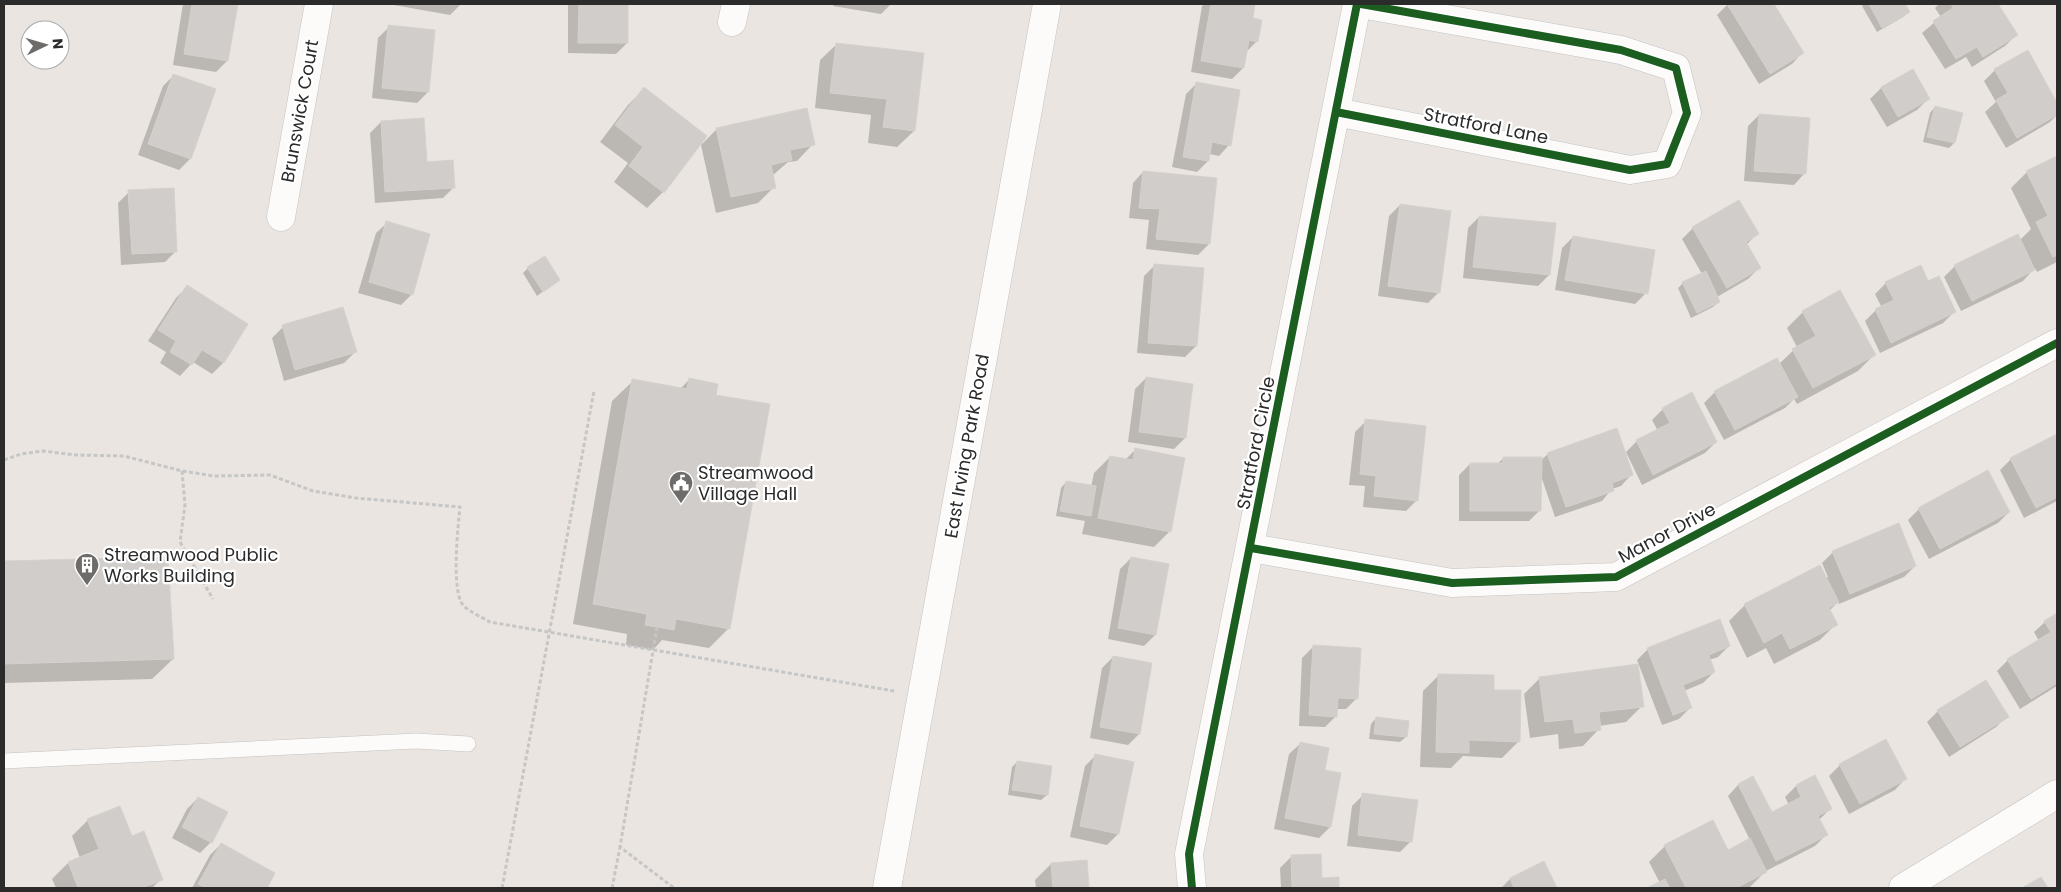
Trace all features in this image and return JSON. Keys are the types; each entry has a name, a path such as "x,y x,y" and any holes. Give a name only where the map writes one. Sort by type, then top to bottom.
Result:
{"street":[{"name":"Brunswick Court","path":"281,217 319,4"},
{"name":"East Irving Park Road","path":"887,888 1047,4"},
{"name":"Stratford Circle","path":"1192,888 1189,854 1357,4"},
{"name":"Stratford Lane","path":"1336,112 1630,170 1667,164 1687,113 1676,68 1621,50 1361,4"},
{"name":"Manor Drive","path":"1251,548 1452,583 1616,577 2057,343"},
{"path":"1903,888 2057,794"}],"lane":[{"path":"4,761 416,742 468,744"}],"path":[{"path":"502,888 594,391"},
{"path":"4,460 20,454 43,451 76,455 124,456 182,471 214,476 270,474 313,491 356,498 460,507 457,550 458,591 463,605 490,622 922,696"},
{"path":"182,471 185,506 180,542 213,599"},
{"path":"612,888 657,627"},
{"path":"620,848 674,888"}],"building":[{"path":"192,4 238,4 228,61 184,54"},
{"path":"579,4 628,4 628,43 578,43"},
{"path":"1211,4 1255,4 1253,18 1262,20 1258,42 1249,40 1244,68 1201,61"},
{"path":"1727,4 1774,4 1804,53 1770,74"},
{"path":"1869,4 1905,4 1910,12 1882,28"},
{"path":"1951,4 1998,4 2018,35 1983,57 1977,47 1956,59 1933,21 1953,8"},
{"path":"388,25 435,30 429,92 382,88"},
{"path":"836,43 924,53 915,131 883,127 887,99 830,93"},
{"path":"2028,50 2057,103 2057,115 2017,138 1996,100 2008,93 1994,69"},
{"path":"1913,69 1930,99 1898,117 1881,87"},
{"path":"173,74 216,89 191,159 148,144"},
{"path":"1196,82 1240,90 1231,146 1212,142 1209,161 1183,157"},
{"path":"644,87 707,136 664,193 629,166 643,147 615,125"},
{"path":"1935,106 1963,113 1955,143 1927,137"},
{"path":"807,108 815,145 790,150 792,160 771,165 776,188 731,197 716,128"},
{"path":"1759,114 1810,118 1806,174 1754,171"},
{"path":"424,118 427,162 453,160 455,188 385,192 381,121"},
{"path":"2057,156 2057,255 2053,257 2036,222 2048,216 2026,171"},
{"path":"1143,171 1217,178 1210,244 1156,239 1160,209 1139,208"},
{"path":"174,188 177,252 132,254 128,190"},
{"path":"1739,200 1759,234 1746,242 1761,268 1727,288 1692,227"},
{"path":"1400,204 1451,211 1440,293 1388,286"},
{"path":"1479,216 1556,223 1550,275 1473,267"},
{"path":"386,221 430,234 413,295 369,282"},
{"path":"2018,234 2035,270 1972,301 1954,265"},
{"path":"1573,236 1655,250 1648,294 1565,280"},
{"path":"545,256 560,280 543,292 527,267"},
{"path":"1154,264 1204,268 1197,346 1148,343"},
{"path":"1921,265 1928,281 1939,276 1956,312 1891,343 1875,309 1894,300 1885,282"},
{"path":"1706,271 1720,302 1697,313 1682,282"},
{"path":"187,285 248,324 224,363 202,350 192,365 170,352 176,341 158,330"},
{"path":"1840,290 1876,355 1813,388 1792,349 1816,336 1802,311"},
{"path":"343,307 357,352 295,370 282,325"},
{"path":"1777,358 1798,397 1735,430 1714,391"},
{"path":"1146,377 1193,384 1186,438 1139,432"},
{"name":"Streamwood Village Hall","path":"689,378 718,384 716,395 770,404 730,629 676,619 674,630 645,625 647,614 593,604 632,379 687,389"},
{"path":"1692,392 1717,442 1653,475 1636,440 1670,423 1662,408"},
{"path":"1365,419 1426,426 1418,501 1374,496 1376,476 1360,474"},
{"path":"1617,428 1633,475 1612,483 1614,491 1566,507 1547,453"},
{"path":"2057,434 2057,497 2036,508 2010,458"},
{"path":"1135,448 1185,458 1171,532 1098,518 1110,456 1133,460"},
{"path":"1503,457 1542,457 1541,511 1470,511 1470,463 1503,463"},
{"path":"1988,470 2010,512 1940,549 1918,508"},
{"path":"1066,481 1096,486 1091,516 1060,511"},
{"path":"1899,523 1916,566 1850,594 1832,551"},
{"name":"Streamwood Public Works Building","path":"168,557 174,659 4,664 4,561"},
{"path":"1131,557 1169,564 1156,635 1118,628"},
{"path":"1820,565 1839,602 1829,608 1838,625 1790,649 1782,633 1764,643 1744,604"},
{"path":"2057,613 2057,683 2031,699 2007,659 2051,632 2044,621"},
{"path":"1720,619 1730,646 1709,655 1715,672 1683,685 1692,708 1673,715 1647,648"},
{"path":"1313,645 1361,648 1358,699 1338,698 1337,717 1309,715"},
{"path":"1113,656 1152,663 1140,734 1100,727"},
{"path":"1638,664 1644,707 1599,712 1601,730 1575,733 1573,719 1545,722 1539,677"},
{"path":"1438,674 1494,675 1494,690 1521,690 1520,742 1469,740 1469,753 1436,752"},
{"path":"1986,680 2009,717 1960,747 1937,710"},
{"path":"1376,717 1409,721 1407,737 1374,734"},
{"path":"1886,739 1907,779 1860,804 1839,764"},
{"path":"1300,742 1329,748 1325,770 1341,773 1331,827 1285,818"},
{"path":"1095,754 1134,762 1119,834 1080,826"},
{"path":"1017,761 1052,766 1048,795 1012,790"},
{"path":"1815,775 1832,809 1818,816 1828,835 1776,861 1738,784 1753,776 1772,812 1801,797 1796,785"},
{"path":"1362,793 1418,800 1412,842 1358,835"},
{"path":"198,797 228,812 212,843 182,827"},
{"path":"120,806 132,836 144,831 163,880 141,888 78,888 68,862 99,849 87,819"},
{"path":"1713,820 1728,850 1750,838 1767,872 1736,888 1686,888 1664,845"},
{"path":"221,843 275,873 267,888 206,888 198,884"},
{"path":"1321,854 1322,878 1339,877 1339,888 1292,888 1291,855"},
{"path":"1087,860 1089,888 1053,888 1051,863"},
{"path":"1544,861 1557,888 1514,888 1510,878"},
{"path":"2041,877 2048,888 2022,888"},
{"path":"1665,879 1670,888 1647,888"}],"cycle path":[{"path":"1192,888 1189,854 1357,4"},
{"path":"1336,112 1630,170 1667,164 1687,113 1676,68 1621,50 1361,4"},
{"path":"1251,548 1452,583 1616,577 2057,343"}],"place":[{"name":"Streamwood Village Hall","path":"681,504"},
{"name":"Streamwood Public Works Building","path":"87,586"}]}
